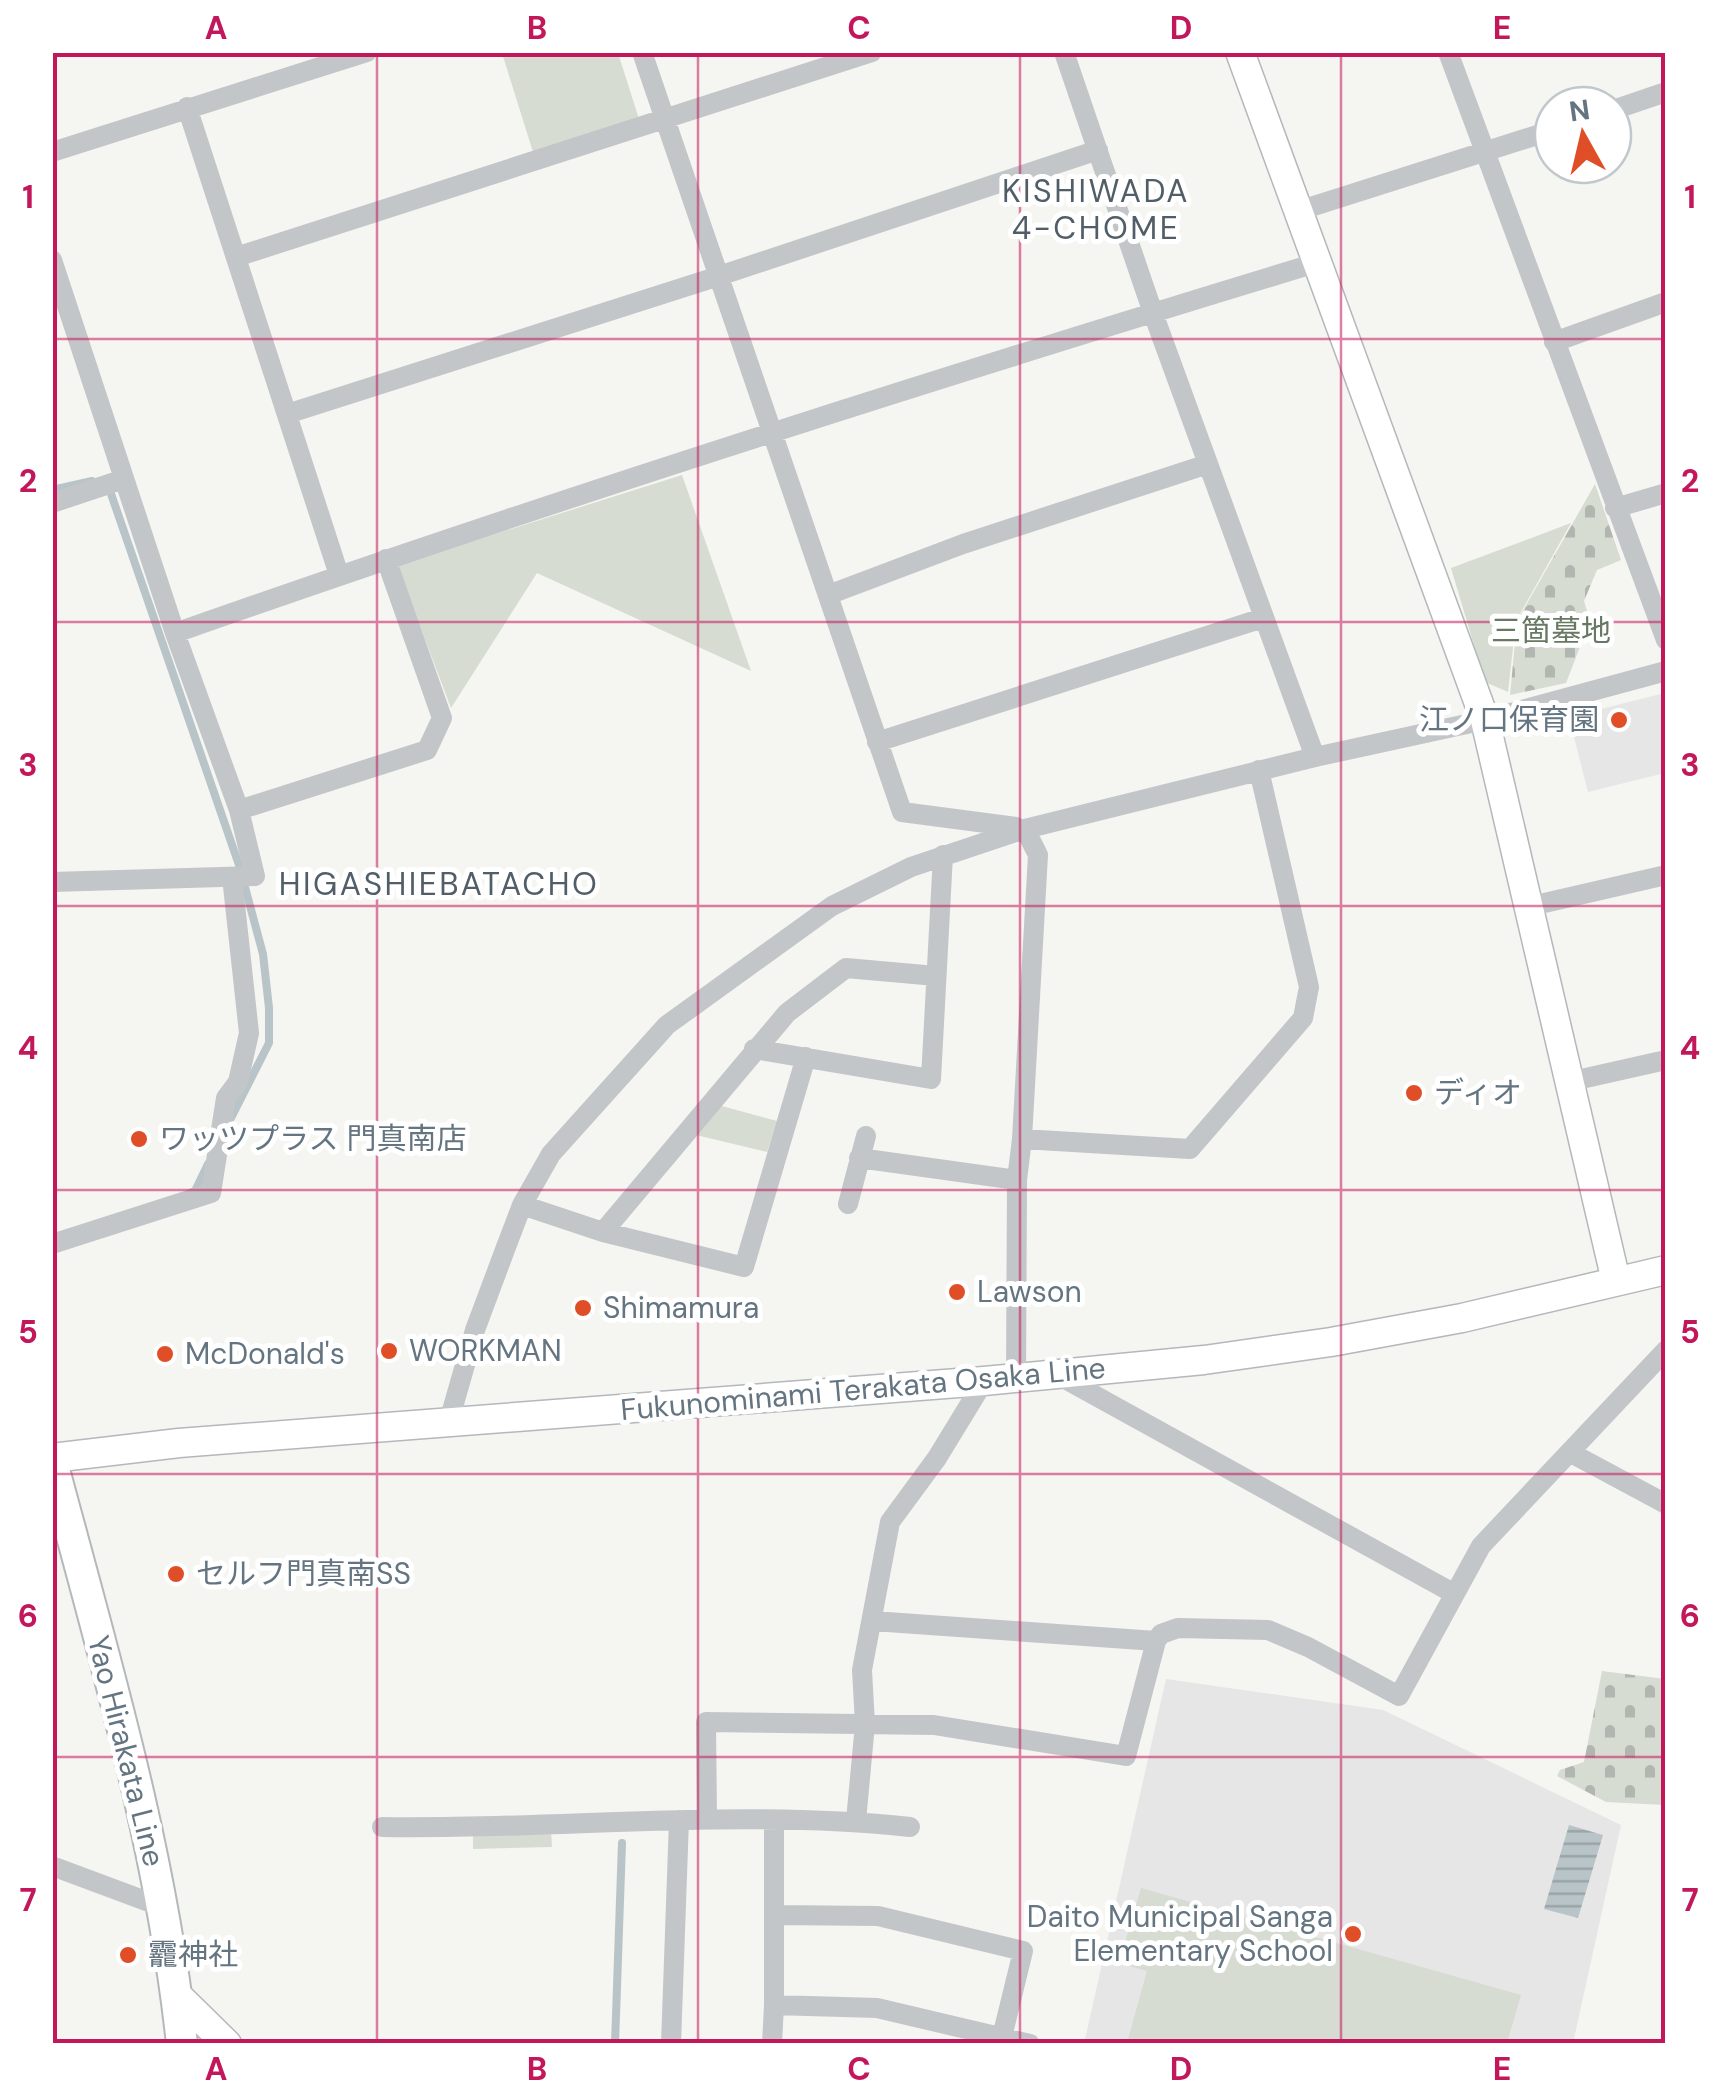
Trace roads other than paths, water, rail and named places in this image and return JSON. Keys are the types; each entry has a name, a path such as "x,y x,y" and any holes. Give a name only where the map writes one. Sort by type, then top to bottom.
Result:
{"main road":[{"path":"1240,52 1485,720 1616,1281"},
{"name":"Fukunominami Terakata Osaka Line","path":"52,1460 180,1443 984,1382 1204,1360 1462,1318 1666,1270"},
{"name":"Yao Hirakata Line","path":"52,1460 125,1736 162,1907 182,2044"},
{"path":"177,1996 227,2044"}],"street":[{"path":"52,152 367,52"},
{"path":"642,52 902,812 1024,828"},
{"path":"236,257 872,52"},
{"path":"1064,52 1153,312 1315,756"},
{"path":"1448,52 1666,640"},
{"path":"1633,103 1666,92"},
{"path":"188,107 339,575"},
{"path":"1298,212 1533,137"},
{"path":"287,414 1098,150"},
{"path":"52,260 175,633 240,810 255,876 52,882"},
{"path":"175,633 386,559 1316,263"},
{"path":"1554,342 1666,302"},
{"path":"828,595 963,544 1208,464"},
{"path":"52,503 124,479"},
{"path":"1615,508 1666,493"},
{"path":"240,810 428,750 442,718 386,559"},
{"path":"877,742 1263,618"},
{"path":"449,1421 475,1330 522,1205 550,1154 667,1026 832,906 943,855 1024,828 1315,756 1485,720 1666,672"},
{"path":"1022,1139 1190,1149 1303,1018 1309,987 1259,770"},
{"path":"1016,1378 1017,1180 1038,855 1024,828"},
{"path":"754,1049 931,1079 943,855"},
{"path":"1527,906 1666,875"},
{"path":"52,1244 210,1193 226,1098 238,1082 249,1033 232,877"},
{"path":"603,1232 787,1013 846,968 936,976"},
{"path":"522,1205 603,1232 744,1267 806,1057"},
{"path":"1568,1082 1666,1060"},
{"path":"848,1204 866,1136"},
{"path":"860,1158 1017,1180"},
{"path":"707,1818 706,1722 934,1724 1126,1756 1156,1641 1178,1628 1268,1630 1399,1696 1482,1546 1657,1373 1666,1350"},
{"path":"1056,1374 1453,1593"},
{"path":"856,1821 865,1724 862,1670 890,1522 937,1458 984,1382"},
{"path":"1572,1453 1666,1504"},
{"path":"873,1621 1156,1641"},
{"path":"382,1827 707,1818 910,1826"},
{"path":"671,2044 679,1820"},
{"path":"772,2044 774,1820"},
{"path":"52,1866 162,1907"},
{"path":"775,1915 878,1916 1023,1951 1002,2037"},
{"path":"774,2005 877,2008 1030,2044"}],"waterway":[{"path":"52,490 92,481"},
{"path":"109,488 239,865 263,954 269,1043 230,1120"},
{"path":"190,1193 195,1191 208,1164"},
{"path":"615,2044 622,1843"}],"place":[{"name":"江ノ口保育園","path":"1619,720"},
{"name":"ディオ","path":"1414,1093"},
{"name":"ワッツプラス 門真南店","path":"139,1139"},
{"name":"Lawson","path":"957,1292"},
{"name":"Shimamura","path":"583,1308"},
{"name":"WORKMAN","path":"389,1351"},
{"name":"McDonald's","path":"165,1354"},
{"name":"セルフ門真南SS","path":"176,1574"},
{"name":"Daito Municipal Sanga Elementary School","path":"1353,1934"},
{"name":"龗神社","path":"128,1955"}],"district":[{"name":"KISHIWADA 4-CHOME","path":"1096,210"},
{"name":"HIGASHIEBATACHO","path":"439,884"}],"park label":[{"name":"三箇墓地","path":"1551,631"}]}
